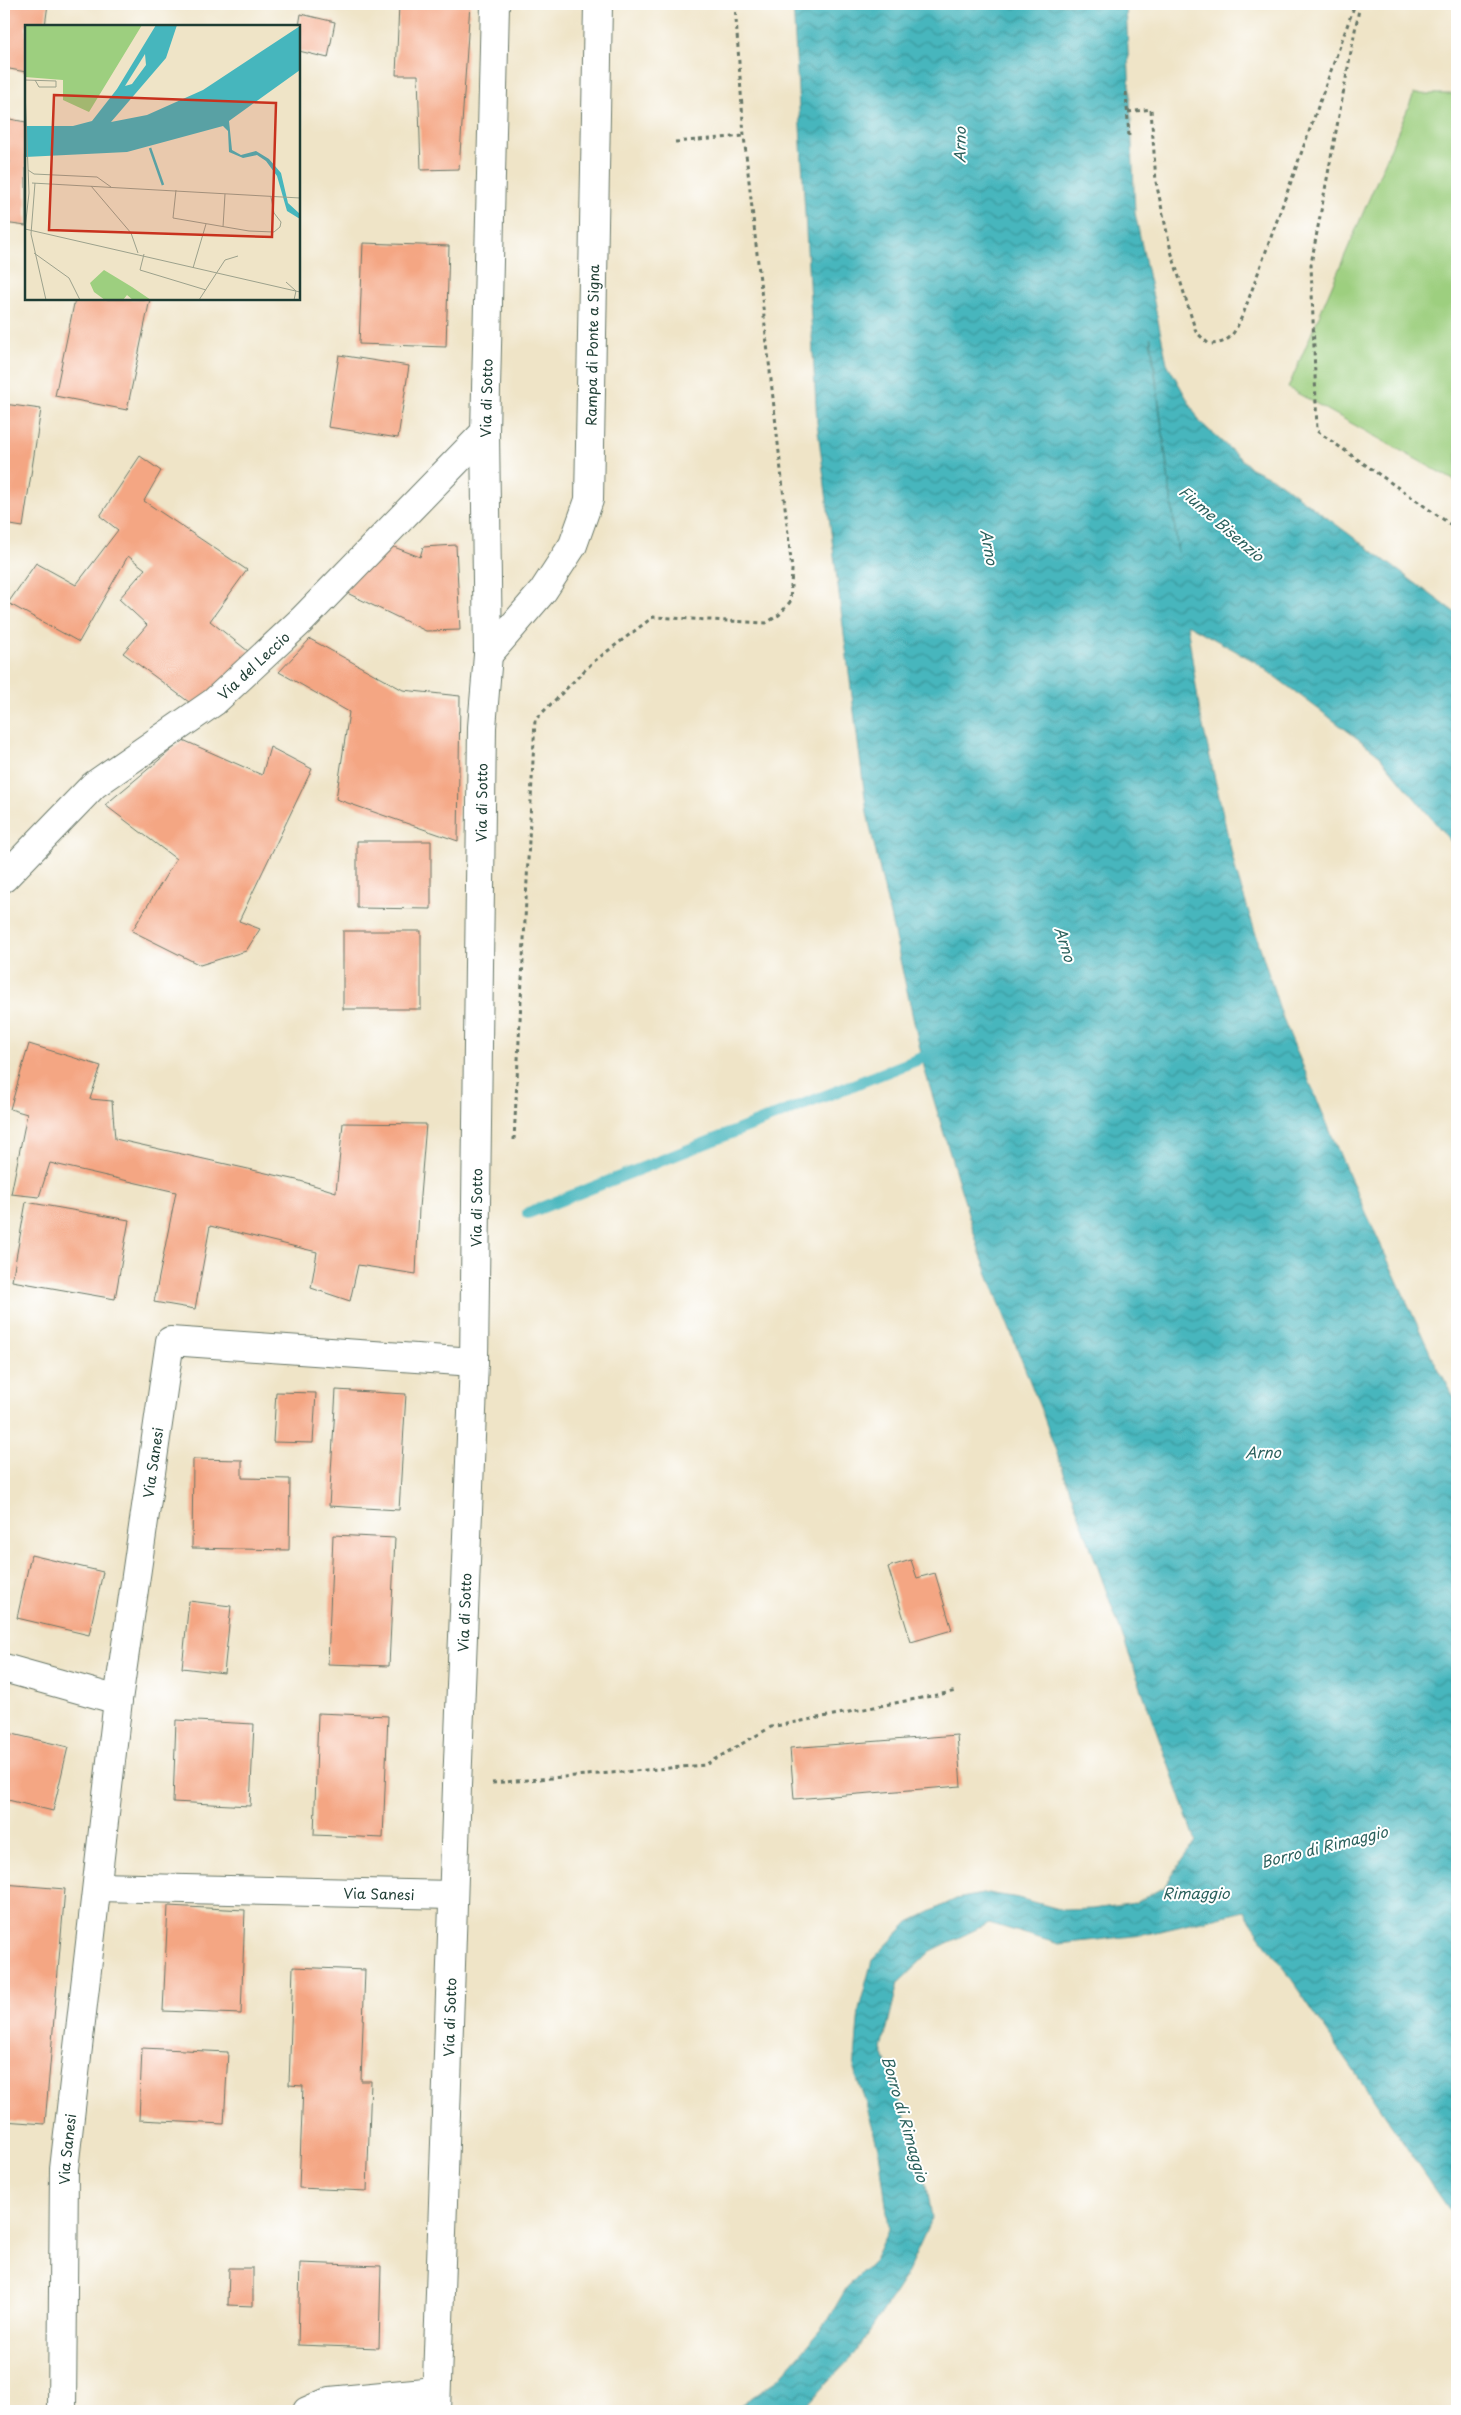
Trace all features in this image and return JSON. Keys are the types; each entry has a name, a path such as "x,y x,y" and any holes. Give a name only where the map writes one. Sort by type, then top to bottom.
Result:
{"street":[{"name":"Via di Sotto","path":"436,2401 453,1894 474,1362 482,728 488,655 485,432 495,4"},
{"name":"Rampa di Ponte a Signa","path":"488,655 543,591 568,553 589,500 598,4"},
{"name":"Via del Leccio","path":"4,878 94,785 214,702 303,619 485,432"},
{"name":"Via Sanesi","path":"62,2411 64,2169 118,1700 170,1341 474,1362"},
{"path":"4,1668 118,1700"},
{"name":"Via Sanesi","path":"97,1887 453,1894"},
{"path":"307,2411 330,2401 436,2401"}],"path":[{"path":"514,1146 535,720 593,662 654,617 766,623 779,615 790,602 792,570 744,136 735,4"},
{"path":"1128,112 1151,109 1156,182 1171,251 1196,332 1209,344 1221,344 1232,337 1244,312 1354,4"},
{"path":"1360,4 1311,264 1317,431 1457,529"},
{"path":"1126,92 1129,138"},
{"path":"675,142 744,136"},
{"path":"457,1786 706,1765 770,1727 957,1691"}],"green space":[{"path":"1414,94 1457,94 1457,482 1288,388"}],"water":[{"name":"Arno","path":"793,4 1126,4 1135,213 1167,363 1200,422 1251,468 1276,480 1457,614 1457,849 1377,753 1254,661 1187,624 1200,713 1236,872 1282,1016 1343,1162 1432,1357 1457,1402 1457,2221 1244,1911 1143,1935 1059,1944 989,1923 931,1951 898,1983 882,2049 926,2180 932,2218 904,2279 854,2355 800,2411 733,2411 779,2378 823,2328 847,2287 875,2259 889,2228 879,2152 865,2100 854,2070 859,2009 872,1960 909,1922 956,1899 988,1893 1019,1898 1063,1910 1093,1909 1135,1903 1164,1887 1196,1841 1043,1415 981,1256 925,1071 867,813 817,423","holes":["1150,337 1151,338 1178,553"]}],"building":[{"path":"4,4 48,4 45,25 25,25 25,72 4,68"},
{"path":"399,4 470,4 459,169 421,170 418,75 396,75"},
{"path":"301,14 335,22 328,58 300,51 299,25"},
{"path":"4,118 25,122 25,226 4,223 4,198 10,161 4,160"},
{"path":"363,243 449,246 446,347 359,344"},
{"path":"75,300 150,300 127,410 55,396"},
{"path":"339,355 409,366 398,438 328,427"},
{"path":"4,404 41,409 23,527 4,524"},
{"path":"140,456 161,471 144,501 247,570 210,621 253,655 193,705 123,653 147,625 119,599 145,569 128,556 79,642 8,603 36,563 76,585 118,530 100,516"},
{"path":"381,542 420,557 423,547 456,545 460,630 426,631 345,592"},
{"path":"310,639 403,690 460,696 458,841 336,799 349,712 279,672"},
{"path":"183,740 262,775 270,747 312,769 239,921 260,929 246,951 200,965 132,931 176,859 105,805"},
{"path":"357,841 431,841 431,909 357,908"},
{"path":"343,931 421,931 421,1009 343,1009"},
{"path":"29,1044 101,1066 90,1099 112,1101 115,1139 297,1180 336,1192 343,1123 426,1124 416,1274 358,1265 350,1301 311,1288 317,1252 210,1226 195,1309 154,1302 176,1192 50,1163 39,1197 11,1194 27,1114 10,1109"},
{"path":"26,1202 129,1220 115,1299 12,1281"},
{"path":"336,1390 406,1394 399,1510 329,1506"},
{"path":"276,1392 316,1393 313,1443 273,1442"},
{"path":"193,1459 242,1460 242,1478 290,1479 289,1550 192,1548"},
{"path":"333,1535 395,1538 389,1666 328,1664"},
{"path":"31,1555 103,1572 89,1635 17,1618"},
{"path":"911,1560 917,1578 935,1573 952,1630 911,1642 888,1567"},
{"path":"189,1601 231,1606 224,1673 182,1668"},
{"path":"318,1713 388,1716 383,1838 314,1835"},
{"path":"176,1720 254,1724 250,1806 173,1802"},
{"path":"4,1732 68,1747 53,1811 4,1799"},
{"path":"957,1735 961,1786 794,1799 790,1748"},
{"path":"4,1884 65,1889 45,2124 4,2121"},
{"path":"168,1906 245,1910 241,2014 163,2011"},
{"path":"293,1967 365,1970 361,2081 371,2081 367,2191 299,2188 303,2086 289,2085"},
{"path":"142,2048 228,2052 224,2124 139,2120"},
{"path":"300,2263 381,2266 379,2348 298,2345"},
{"path":"229,2268 253,2268 253,2306 228,2305"}],"waterway":[{"path":"528,1213 937,1052"}],"water label":[{"name":"Fiume Bisenzio","path":"1222,523"},
{"name":"Borro di Rimaggio","path":"1324,1846"},
{"name":"Rimaggio","path":"1196,1892"},
{"name":"Borro di Rimaggio","path":"906,2119"}]}
